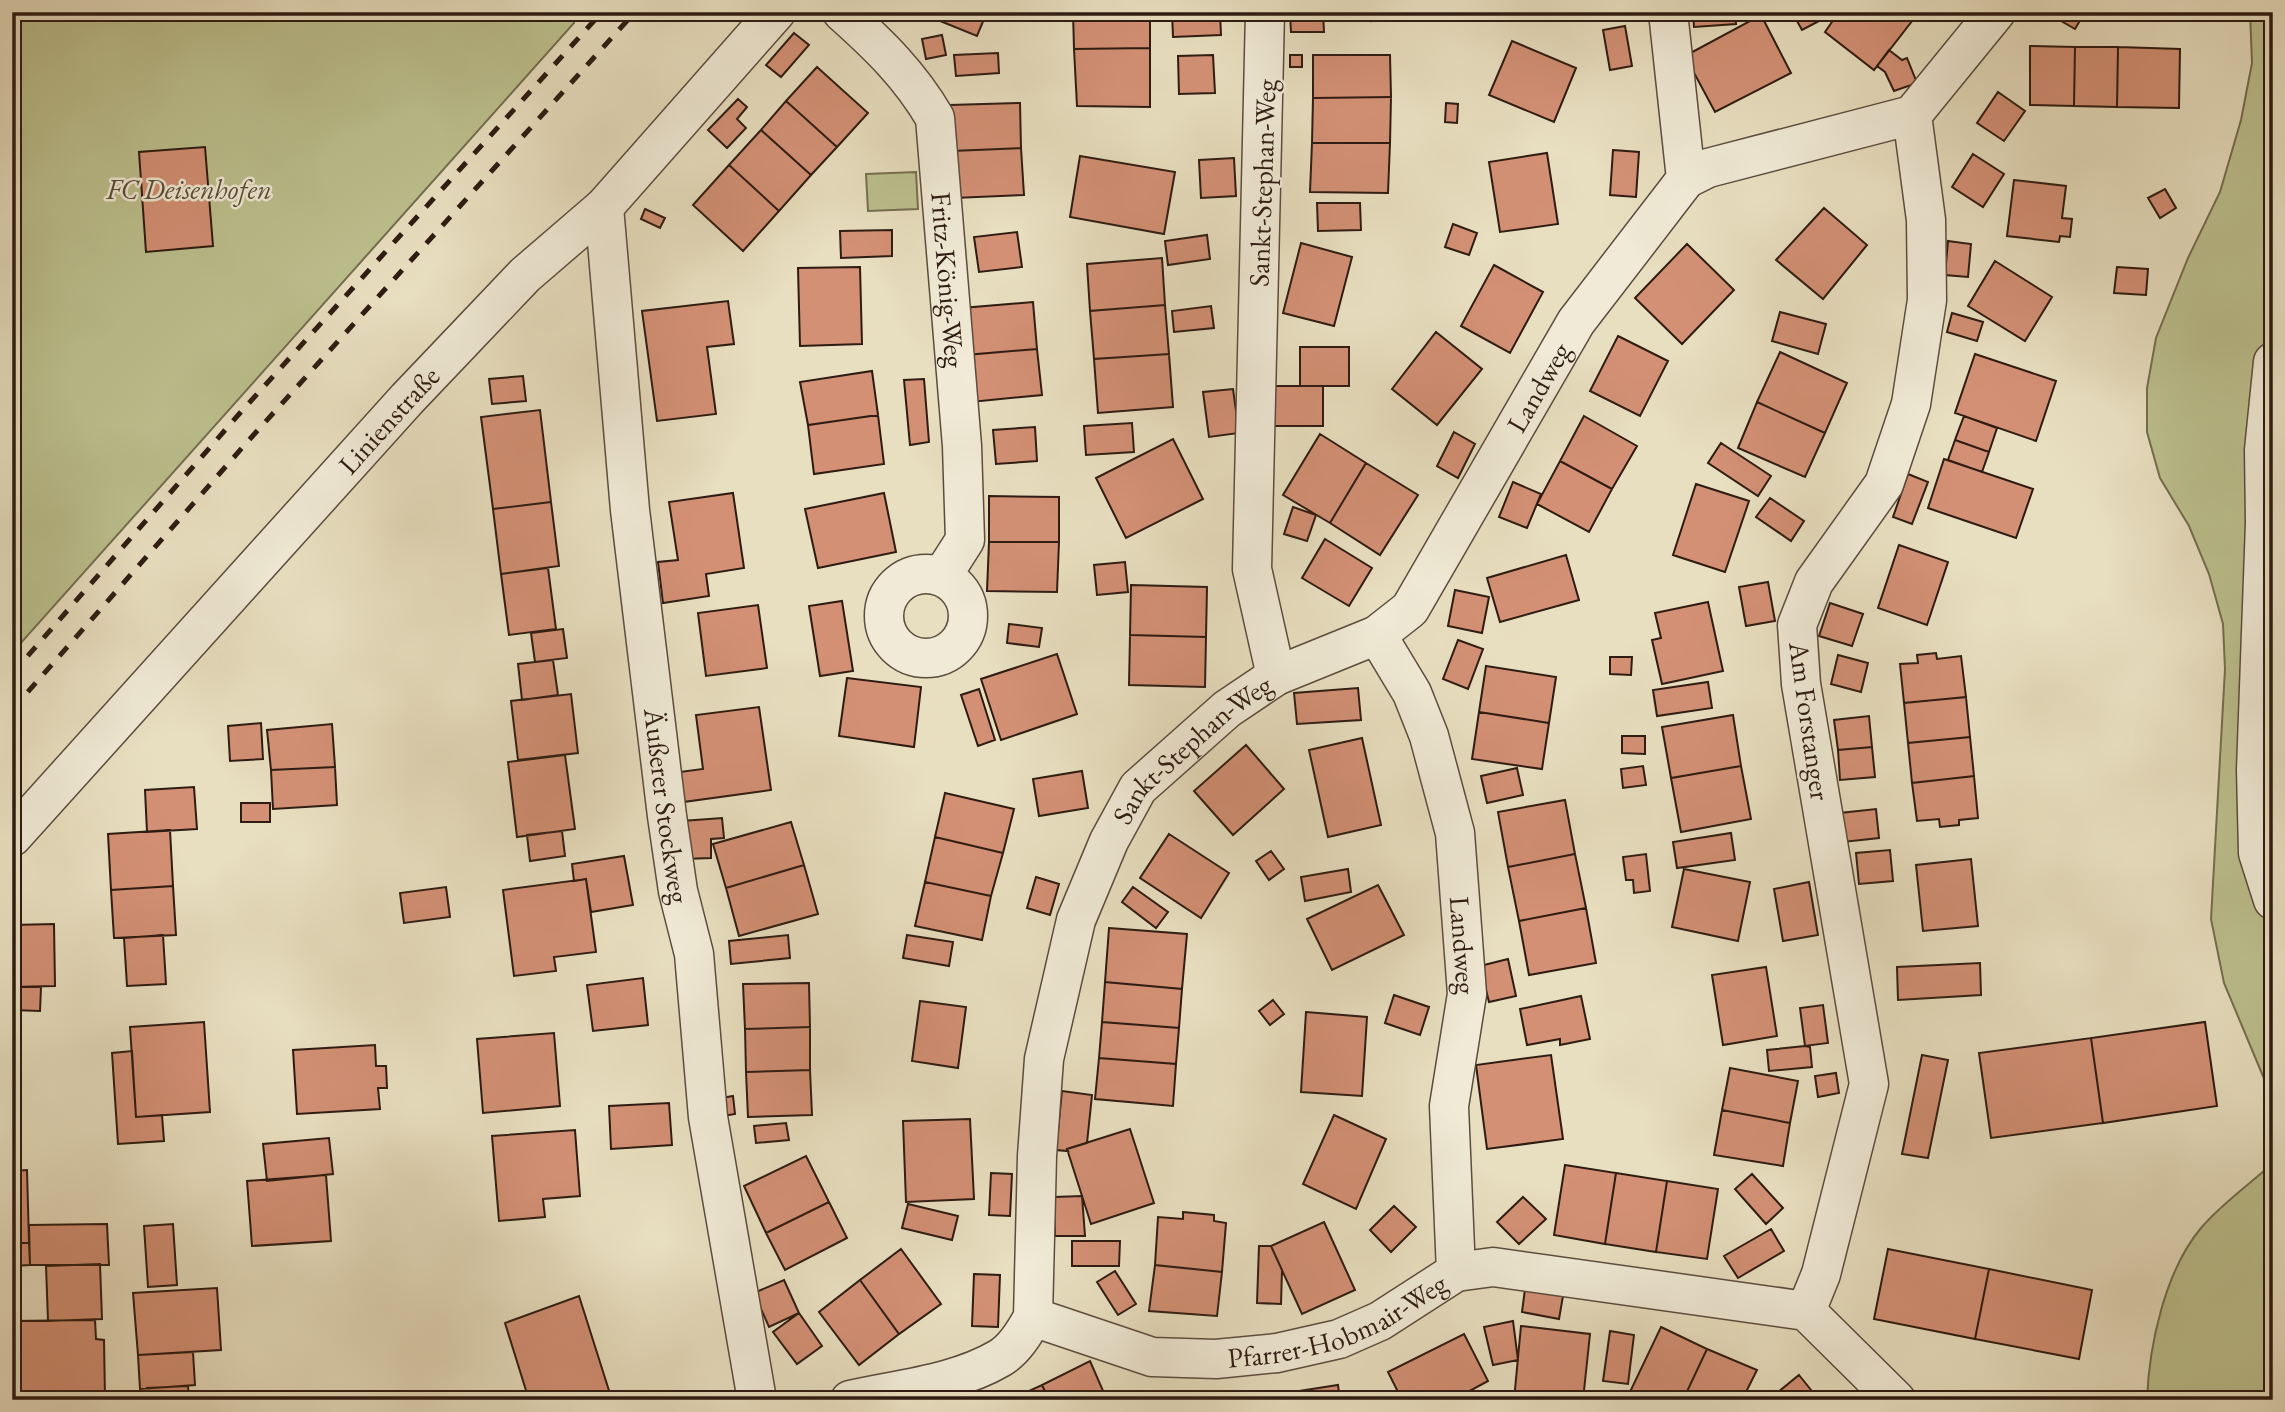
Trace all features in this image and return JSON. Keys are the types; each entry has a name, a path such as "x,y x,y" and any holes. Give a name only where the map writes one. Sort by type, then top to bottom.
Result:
{"street":[{"name":"Linienstraße","path":"12,837 407,399 525,275 604,207 776,12"},
{"name":"Fritz-König-Weg","path":"842,12 886,51 916,85 934,118 962,446 965,540 942,576"},
{"name":"Sankt-Stephan-Weg","path":"1033,1317 1037,1156 1044,1059 1076,920 1109,841 1138,788 1227,709 1276,676 1252,569 1265,12"},
{"path":"1668,12 1686,179"},
{"path":"1912,115 1970,49 1996,12"},
{"name":"Landweg","path":"1276,676 1377,635 1410,609 1576,322 1686,179 1708,167 1912,115"},
{"name":"Am Forstanger","path":"1806,1311 1825,1260 1869,1084 1801,684 1797,625 1814,582 1884,484 1911,404 1927,300 1926,220 1912,115"},
{"name":"Äußerer Stockweg","path":"604,207 630,510 667,816 678,891 694,954 708,1117 758,1400"},
{"path":"2273,362 2264,450 2265,523 2256,770 2258,853 2273,900"},
{"name":"Landweg","path":"1377,635 1412,694 1429,736 1455,832 1467,994 1449,1106 1456,1272"},
{"name":"Pfarrer-Hobmair-Weg","path":"1033,1317 1152,1357 1216,1359 1276,1353 1339,1339 1380,1321 1456,1272 1493,1267 1806,1311"},
{"path":"1806,1311 1896,1400"},
{"path":"850,1400 972,1371 1002,1357 1023,1335 1033,1317"}],"green space":[{"name":"FC Deisenhofen","path":"12,12 573,12 574,23 12,653"},
{"path":"2250,12 2273,12 2273,1100 2224,983 2211,919 2225,669 2223,624 2209,574 2189,526 2160,478 2147,432 2147,388 2156,338 2188,258 2220,192 2241,120 2252,63"},
{"path":"916,172 918,209 868,211 866,174"},
{"path":"2273,1163 2273,1400 2147,1400 2151,1356 2161,1310 2188,1245 2209,1219"}],"building":[{"path":"918,12 987,12 977,36"},
{"path":"1073,12 1150,12 1150,48 1074,49"},
{"path":"1172,12 1220,12 1221,35 1173,37"},
{"path":"1290,12 1323,12 1324,32 1291,32"},
{"path":"1362,12 1380,12 1371,21"},
{"path":"1492,12 1557,12 1557,16 1492,16"},
{"path":"1693,12 1735,12 1736,24 1694,27"},
{"path":"1792,12 1814,12 1819,21 1802,30"},
{"path":"1839,12 1919,12 1874,70 1825,32"},
{"path":"2085,12 2075,29 2049,14"},
{"path":"1761,15 1791,73 1715,112 1685,56"},
{"path":"1625,26 1632,66 1610,70 1603,30"},
{"path":"794,33 809,45 781,77 766,65"},
{"path":"942,35 946,55 926,59 922,39"},
{"path":"1512,41 1576,68 1554,122 1489,95"},
{"path":"2030,46 2075,47 2074,106 2030,105"},
{"path":"2075,47 2118,47 2117,107 2074,106"},
{"path":"2118,47 2180,49 2179,108 2117,107"},
{"path":"1150,48 1150,107 1077,106 1074,49"},
{"path":"1889,50 1902,60 1907,58 1917,83 1894,91 1885,72 1877,66"},
{"path":"998,53 999,73 956,76 954,55"},
{"path":"1213,55 1215,93 1179,94 1178,56"},
{"path":"1290,55 1302,55 1302,67 1290,67"},
{"path":"1313,55 1390,55 1391,97 1313,98"},
{"path":"817,67 868,113 837,147 786,101"},
{"path":"1998,92 2025,111 2004,141 1977,123"},
{"path":"1391,97 1390,143 1312,143 1313,98"},
{"path":"738,99 747,107 737,119 746,128 727,148 708,130"},
{"path":"786,101 837,147 811,175 761,130"},
{"path":"1020,103 1021,148 952,151 950,105"},
{"path":"1446,103 1458,104 1457,123 1445,122"},
{"path":"761,130 811,175 779,211 729,165"},
{"path":"1312,143 1390,143 1388,193 1310,192"},
{"path":"205,147 213,246 146,252 139,152"},
{"path":"1021,148 1024,195 954,198 952,151"},
{"path":"1613,150 1639,152 1636,197 1610,195"},
{"path":"1547,153 1558,224 1500,232 1489,162"},
{"path":"1973,154 2004,174 1983,207 1952,187"},
{"path":"1080,156 1175,172 1164,234 1070,217"},
{"path":"1234,158 1236,196 1201,198 1199,160"},
{"path":"729,165 779,211 743,251 693,205"},
{"path":"2014,180 2066,186 2062,218 2072,219 2070,237 2060,236 2059,242 2007,236"},
{"path":"2165,189 2176,208 2160,218 2148,198"},
{"path":"1317,203 1360,203 1361,230 1318,231"},
{"path":"1824,208 1867,245 1823,299 1776,260"},
{"path":"645,209 665,218 660,228 641,219"},
{"path":"1453,224 1477,233 1469,255 1445,247"},
{"path":"892,230 892,256 841,258 840,231"},
{"path":"1017,232 1022,267 979,272 974,237"},
{"path":"1207,235 1210,259 1168,265 1165,241"},
{"path":"1948,241 1971,244 1968,277 1945,275"},
{"path":"1301,243 1352,257 1334,326 1283,313"},
{"path":"1687,244 1734,290 1682,344 1635,298"},
{"path":"1162,258 1165,305 1090,311 1087,264"},
{"path":"1995,261 2052,297 2025,341 1968,306"},
{"path":"1494,265 1543,292 1510,353 1461,326"},
{"path":"860,267 862,344 800,346 798,268"},
{"path":"2117,267 2148,269 2146,295 2114,293"},
{"path":"728,301 734,344 707,347 716,414 657,421 642,311"},
{"path":"1033,302 1037,349 966,355 962,308"},
{"path":"1165,305 1169,354 1094,359 1090,311"},
{"path":"1211,306 1214,328 1174,332 1172,311"},
{"path":"1780,312 1826,324 1818,354 1772,341"},
{"path":"1952,313 1983,322 1977,341 1947,332"},
{"path":"1436,332 1482,369 1437,425 1392,389"},
{"path":"1618,336 1668,361 1640,416 1590,391"},
{"path":"1300,347 1349,347 1349,386 1300,386"},
{"path":"1037,349 1042,395 971,402 966,355"},
{"path":"1780,352 1847,383 1825,433 1757,402"},
{"path":"1169,354 1173,407 1098,413 1094,359"},
{"path":"1975,354 2056,381 2036,441 1955,413"},
{"path":"872,371 878,415 808,425 800,382"},
{"path":"523,376 526,401 492,404 489,379"},
{"path":"924,379 929,442 910,445 904,380"},
{"path":"1273,386 1323,386 1323,426 1273,426"},
{"path":"1233,389 1239,433 1209,437 1203,392"},
{"path":"1757,402 1825,433 1805,477 1738,448"},
{"path":"540,410 551,502 493,509 481,417"},
{"path":"878,415 884,464 814,474 808,425"},
{"path":"1584,416 1637,446 1612,489 1560,461"},
{"path":"1964,416 1997,428 1989,452 1955,440"},
{"path":"1132,423 1134,452 1086,455 1084,426"},
{"path":"1035,427 1037,461 996,464 993,430"},
{"path":"1454,432 1475,444 1458,478 1437,466"},
{"path":"1320,434 1366,463 1330,523 1283,495"},
{"path":"1173,439 1203,499 1126,538 1096,478"},
{"path":"1955,440 1989,452 1982,472 1948,460"},
{"path":"1721,443 1771,476 1758,496 1708,463"},
{"path":"1944,459 2033,489 2016,538 1928,508"},
{"path":"1560,461 1612,489 1589,532 1537,504"},
{"path":"1366,463 1418,495 1380,555 1330,523"},
{"path":"1908,474 1928,482 1912,524 1893,517"},
{"path":"1513,482 1541,494 1527,528 1499,517"},
{"path":"1696,484 1749,501 1725,572 1673,555"},
{"path":"733,493 744,568 706,574 709,596 663,603 658,562 678,560 669,502"},
{"path":"884,493 896,552 818,568 805,509"},
{"path":"989,496 1059,497 1059,542 989,542"},
{"path":"1770,498 1804,521 1791,541 1756,517"},
{"path":"551,502 559,566 501,574 493,509"},
{"path":"1293,507 1316,515 1307,541 1284,534"},
{"path":"1325,539 1372,568 1349,606 1302,578"},
{"path":"989,542 1059,542 1057,592 987,591"},
{"path":"1899,545 1948,562 1927,625 1878,608"},
{"path":"1566,555 1579,600 1500,622 1487,578"},
{"path":"1125,562 1128,592 1097,595 1094,565"},
{"path":"548,568 556,629 509,635 501,574"},
{"path":"1768,582 1775,621 1746,626 1739,587"},
{"path":"1131,585 1207,587 1206,637 1130,635"},
{"path":"1455,590 1489,597 1482,633 1448,626"},
{"path":"842,601 853,671 820,676 809,606"},
{"path":"1708,602 1723,671 1662,684 1652,640 1661,638 1655,613"},
{"path":"1830,603 1863,614 1852,646 1819,636"},
{"path":"758,605 767,668 706,676 698,613"},
{"path":"1009,624 1042,628 1039,647 1007,643"},
{"path":"563,629 567,658 535,662 531,633"},
{"path":"1130,635 1206,637 1205,687 1129,685"},
{"path":"1458,640 1483,649 1468,689 1443,679"},
{"path":"1936,653 1937,659 1961,656 1966,697 1904,703 1900,664 1918,663 1917,655"},
{"path":"1057,654 1077,714 1001,740 981,679"},
{"path":"1838,655 1868,663 1861,692 1831,684"},
{"path":"1610,657 1632,657 1631,675 1610,674"},
{"path":"553,660 558,695 522,700 518,664"},
{"path":"1486,666 1556,677 1549,723 1479,712"},
{"path":"847,678 921,687 914,747 839,736"},
{"path":"1708,682 1712,708 1657,716 1653,690"},
{"path":"1358,688 1361,720 1297,724 1294,693"},
{"path":"979,689 995,740 978,746 961,695"},
{"path":"571,694 578,753 518,760 511,701"},
{"path":"1966,697 1970,737 1908,743 1904,703"},
{"path":"759,707 771,790 676,803 672,773 703,769 696,715"},
{"path":"1479,712 1549,723 1542,769 1472,759"},
{"path":"1733,715 1741,766 1671,778 1662,727"},
{"path":"1869,716 1872,747 1838,750 1834,720"},
{"path":"261,723 263,759 230,761 228,726"},
{"path":"332,724 335,767 271,770 267,730"},
{"path":"1622,736 1645,736 1645,754 1622,753"},
{"path":"1970,737 1974,776 1912,783 1908,743"},
{"path":"1362,738 1381,825 1328,837 1309,750"},
{"path":"1246,745 1284,789 1233,835 1194,791"},
{"path":"1872,747 1875,777 1840,780 1838,750"},
{"path":"565,755 575,829 517,837 508,762"},
{"path":"1643,766 1646,785 1623,788 1621,769"},
{"path":"1741,766 1751,819 1681,832 1671,778"},
{"path":"335,767 337,805 273,809 271,770"},
{"path":"1517,768 1523,795 1487,803 1481,776"},
{"path":"1082,771 1088,808 1039,816 1033,779"},
{"path":"1974,776 1978,818 1959,820 1959,825 1940,827 1939,819 1917,821 1912,783"},
{"path":"194,787 197,829 147,832 145,790"},
{"path":"945,793 1014,809 1003,853 935,837"},
{"path":"1565,800 1575,854 1508,867 1498,812"},
{"path":"241,803 270,803 270,822 241,822"},
{"path":"1876,809 1879,838 1843,842 1840,813"},
{"path":"722,818 724,838 711,839 711,858 684,859 682,821"},
{"path":"791,822 804,865 726,888 713,844"},
{"path":"170,830 173,886 111,890 108,834"},
{"path":"562,831 565,856 530,861 527,835"},
{"path":"1731,833 1735,860 1677,868 1673,842"},
{"path":"1169,834 1229,873 1201,918 1140,878"},
{"path":"935,837 1003,853 991,896 925,882"},
{"path":"1890,850 1893,881 1859,884 1856,853"},
{"path":"1271,851 1284,869 1269,880 1256,861"},
{"path":"1575,854 1586,908 1519,921 1508,867"},
{"path":"1646,854 1650,891 1634,893 1633,880 1626,880 1623,857"},
{"path":"624,856 633,905 591,912 586,879 574,881 572,864"},
{"path":"1971,859 1978,926 1923,931 1916,865"},
{"path":"804,865 818,914 739,936 726,888"},
{"path":"1348,869 1351,892 1305,901 1301,877"},
{"path":"1684,869 1750,882 1738,941 1672,927"},
{"path":"1036,877 1059,884 1050,915 1027,908"},
{"path":"586,879 596,952 554,957 556,971 514,976 503,890"},
{"path":"925,882 991,896 982,940 915,926"},
{"path":"1809,882 1818,935 1783,941 1774,889"},
{"path":"1378,885 1404,935 1332,970 1307,919"},
{"path":"173,886 176,935 114,938 111,890"},
{"path":"446,887 450,917 404,923 400,893"},
{"path":"1133,887 1168,912 1156,928 1122,902"},
{"path":"1586,908 1596,963 1529,975 1519,921"},
{"path":"54,924 55,986 12,987 12,925"},
{"path":"1109,928 1187,934 1182,989 1105,982"},
{"path":"163,935 166,984 127,986 124,938"},
{"path":"788,935 790,958 731,964 729,941"},
{"path":"907,935 953,942 949,966 903,958"},
{"path":"1508,959 1516,996 1489,1002 1480,966"},
{"path":"1980,963 1981,995 1898,1000 1897,967"},
{"path":"1766,967 1777,1036 1723,1045 1712,975"},
{"path":"643,978 648,1025 593,1031 587,985"},
{"path":"1105,982 1182,989 1179,1028 1102,1022"},
{"path":"809,983 810,1027 745,1029 743,984"},
{"path":"12,987 41,987 40,1011 12,1010"},
{"path":"1394,995 1429,1007 1420,1035 1385,1023"},
{"path":"1581,996 1590,1039 1560,1045 1560,1039 1527,1045 1520,1009"},
{"path":"1273,1000 1284,1014 1270,1025 1259,1011"},
{"path":"920,1001 966,1007 958,1068 912,1061"},
{"path":"1823,1005 1828,1043 1805,1046 1800,1008"},
{"path":"1306,1012 1367,1017 1362,1096 1301,1092"},
{"path":"204,1022 210,1112 136,1117 130,1027"},
{"path":"1102,1022 1179,1028 1176,1064 1099,1058"},
{"path":"2205,1022 2217,1106 2103,1123 2091,1038"},
{"path":"810,1027 810,1070 746,1072 745,1029"},
{"path":"19,1030 20,1077 12,1077 12,1031"},
{"path":"554,1033 560,1106 483,1113 477,1039"},
{"path":"2091,1038 2103,1123 1991,1138 1979,1053"},
{"path":"375,1045 376,1066 386,1066 387,1088 378,1088 380,1109 297,1114 293,1050"},
{"path":"1810,1047 1812,1067 1769,1071 1767,1050"},
{"path":"132,1051 136,1117 162,1115 164,1141 118,1144 112,1053"},
{"path":"1551,1055 1563,1139 1487,1149 1476,1065"},
{"path":"1922,1055 1948,1060 1928,1158 1902,1154"},
{"path":"1099,1058 1176,1064 1173,1106 1095,1099"},
{"path":"1730,1068 1798,1081 1790,1123 1722,1110"},
{"path":"810,1070 812,1115 748,1117 746,1072"},
{"path":"1836,1073 1839,1093 1818,1097 1815,1076"},
{"path":"12,1077 20,1077 20,1121 12,1121"},
{"path":"1062,1091 1092,1095 1087,1143 1067,1149 1068,1151 1056,1150"},
{"path":"733,1096 735,1114 723,1116 721,1098"},
{"path":"669,1103 672,1145 611,1149 609,1106"},
{"path":"1722,1110 1790,1123 1783,1166 1714,1155"},
{"path":"1334,1115 1386,1139 1356,1209 1303,1184"},
{"path":"970,1119 974,1199 906,1202 903,1121"},
{"path":"786,1123 789,1140 756,1143 754,1126"},
{"path":"1130,1129 1154,1203 1091,1224 1067,1149"},
{"path":"575,1130 580,1196 543,1199 545,1217 499,1221 492,1136"},
{"path":"329,1138 333,1174 267,1181 263,1144"},
{"path":"806,1156 829,1202 766,1233 744,1186"},
{"path":"1565,1165 1616,1173 1605,1244 1554,1235"},
{"path":"27,1170 29,1243 12,1243 12,1171"},
{"path":"991,1173 1012,1174 1010,1216 989,1215"},
{"path":"1616,1173 1667,1181 1656,1252 1605,1244"},
{"path":"1752,1174 1783,1208 1766,1224 1735,1189"},
{"path":"326,1175 331,1241 252,1246 247,1181"},
{"path":"1667,1181 1718,1189 1707,1259 1656,1252"},
{"path":"1082,1196 1085,1236 1055,1236 1054,1197"},
{"path":"1523,1197 1546,1219 1519,1244 1497,1222"},
{"path":"829,1202 847,1238 785,1270 766,1233"},
{"path":"908,1204 958,1216 952,1240 902,1228"},
{"path":"1394,1206 1416,1227 1391,1252 1370,1230"},
{"path":"1183,1212 1214,1215 1214,1221 1226,1223 1222,1272 1155,1265 1158,1217 1183,1219"},
{"path":"1324,1222 1355,1290 1302,1314 1271,1246"},
{"path":"107,1224 109,1265 30,1265 29,1225"},
{"path":"173,1224 177,1285 148,1287 144,1226"},
{"path":"1771,1229 1784,1251 1738,1278 1724,1256"},
{"path":"1072,1241 1120,1241 1119,1266 1072,1266"},
{"path":"12,1243 29,1243 30,1265 12,1266"},
{"path":"1259,1246 1271,1246 1282,1270 1281,1304 1257,1303"},
{"path":"901,1249 941,1304 899,1334 860,1280"},
{"path":"1888,1249 1989,1269 1975,1339 1874,1319"},
{"path":"100,1264 102,1319 48,1321 46,1266"},
{"path":"1155,1265 1222,1272 1217,1316 1149,1311"},
{"path":"1989,1269 2092,1290 2079,1359 1975,1339"},
{"path":"1115,1271 1136,1304 1118,1315 1097,1282"},
{"path":"974,1274 1000,1275 998,1327 972,1326"},
{"path":"784,1280 799,1313 769,1327 754,1293"},
{"path":"860,1280 899,1334 859,1365 819,1312"},
{"path":"217,1288 221,1350 138,1355 133,1293"},
{"path":"1525,1289 1563,1296 1559,1319 1522,1312"},
{"path":"579,1296 612,1400 529,1400 505,1323"},
{"path":"799,1313 822,1346 797,1364 773,1332"},
{"path":"95,1320 96,1339 104,1340 105,1397 12,1400 12,1321"},
{"path":"1513,1321 1518,1360 1493,1365 1484,1327"},
{"path":"1521,1326 1590,1334 1583,1400 1514,1400"},
{"path":"1661,1327 1707,1349 1683,1400 1642,1400 1629,1394"},
{"path":"1610,1331 1634,1335 1628,1384 1603,1381"},
{"path":"1464,1334 1488,1381 1453,1400 1402,1400 1388,1372"},
{"path":"1707,1349 1757,1370 1742,1400 1683,1400"},
{"path":"193,1352 195,1385 140,1389 138,1355"},
{"path":"1090,1361 1107,1400 1049,1400 1042,1385"},
{"path":"1799,1375 1819,1400 1774,1400 1772,1397"},
{"path":"1042,1385 1049,1400 1009,1400"},
{"path":"1338,1385 1340,1400 1274,1400 1273,1395"},
{"path":"188,1386 189,1400 148,1400 147,1388"},
{"path":"1168,1394 1219,1400 1168,1400"},
{"path":"1132,1396 1162,1400 1132,1400"}],"railway":[{"path":"12,674 240,413 602,12"},
{"path":"12,710 249,440 635,12"}]}
